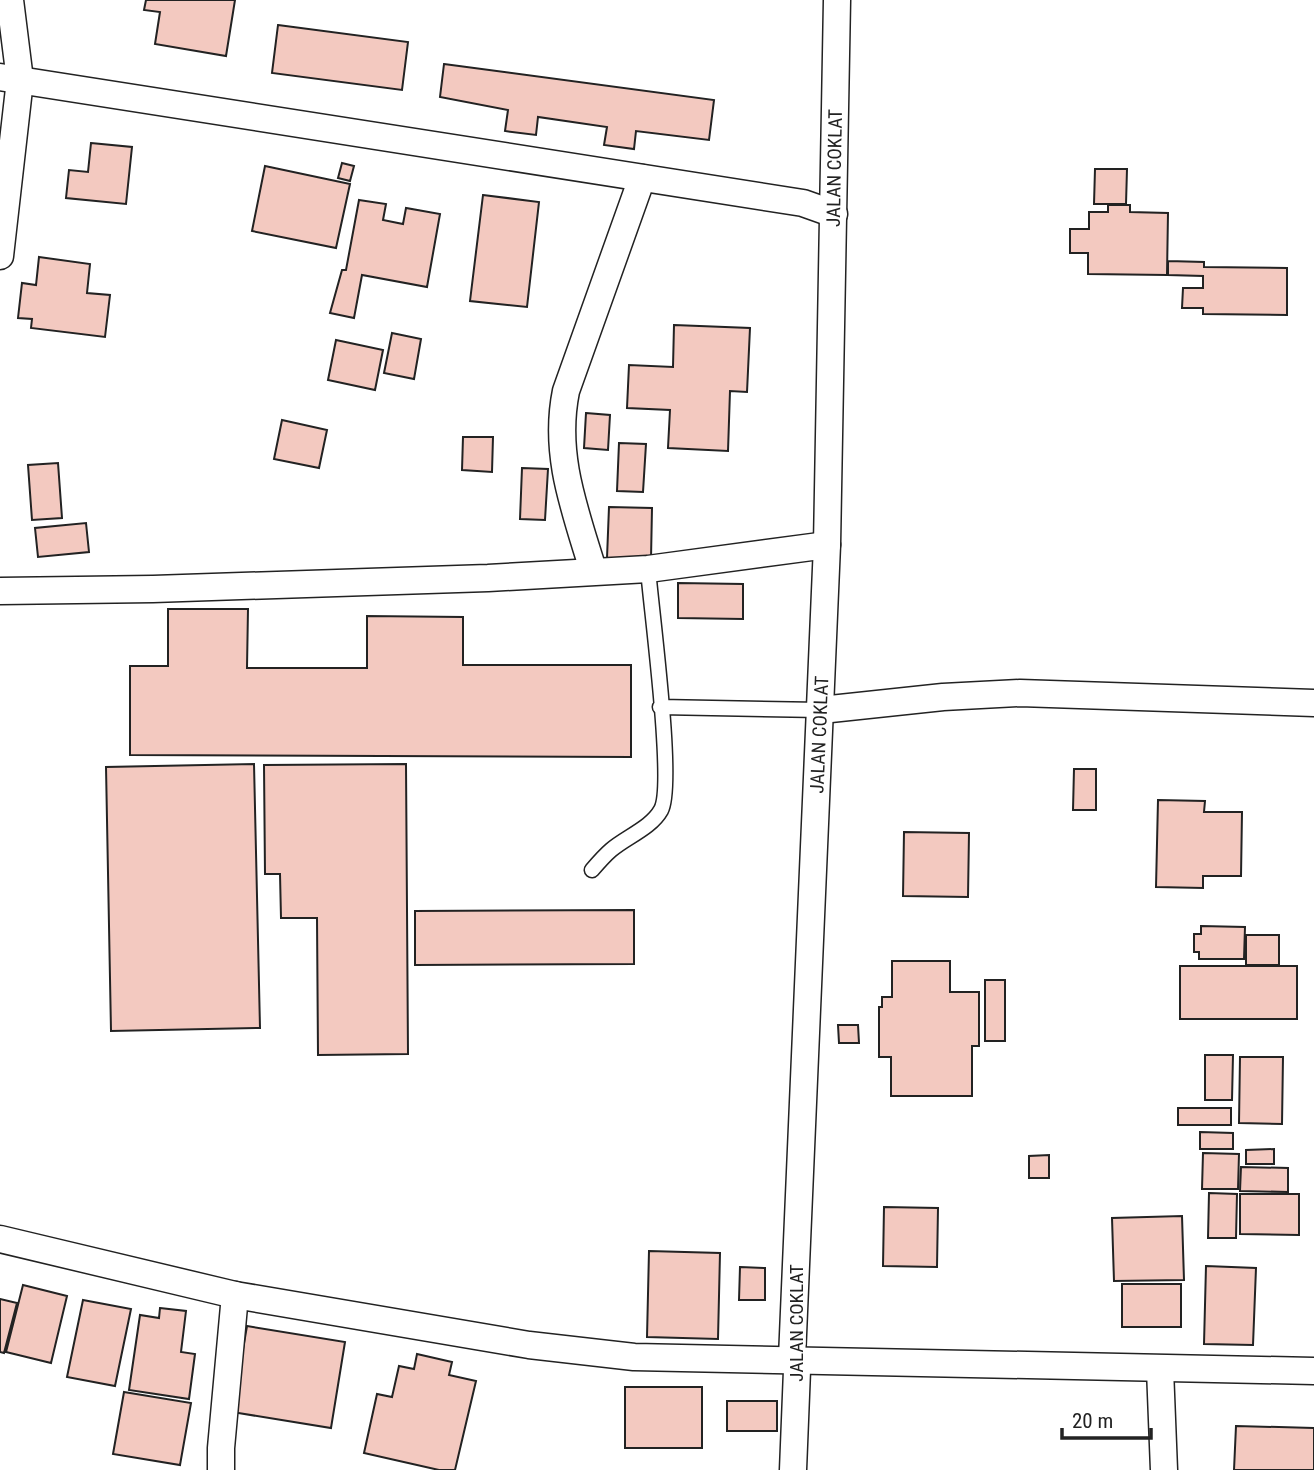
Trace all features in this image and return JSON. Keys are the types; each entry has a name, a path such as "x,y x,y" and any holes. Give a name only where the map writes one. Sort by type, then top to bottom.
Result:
{"street":[{"path":"0,256 10,78 10,0"},
{"name":"JALAN COKLAT","path":"793,1470 797,1370 792,1358 827,545 837,0"},
{"path":"10,78 803,202 834,214"},
{"path":"593,570 566,478 561,442 562,412 566,391 642,178"},
{"path":"0,591 474,579 593,570 648,569 827,545"},
{"path":"821,710 943,697 1020,693 1314,703"},
{"path":"0,1239 235,1295 529,1345 634,1357 792,1358 1314,1371"},
{"path":"221,1470 235,1295"},
{"path":"1160,1368 1164,1470"}],"lane":[{"path":"592,870 609,851 650,823 662,810 666,756 648,569"},
{"path":"660,707 821,710"}],"building":[{"path":"146,0 235,0 226,56 155,44 160,12 144,10"},
{"path":"278,25 408,42 402,90 272,73"},
{"path":"444,64 714,100 709,140 636,131 634,149 604,145 607,127 538,117 536,135 505,131 508,110 440,97"},
{"path":"91,143 132,147 126,204 66,198 69,170 88,172"},
{"path":"342,163 354,166 350,181 338,178"},
{"path":"265,166 350,184 336,248 252,231"},
{"path":"1095,169 1127,169 1126,204 1094,204"},
{"path":"483,195 539,202 527,307 470,301"},
{"path":"359,200 386,204 383,220 403,224 406,208 440,214 427,287 362,275 354,318 330,313 342,270 346,270"},
{"path":"1108,205 1130,205 1130,212 1168,213 1167,275 1088,274 1088,253 1070,253 1070,229 1089,229 1089,212 1108,212"},
{"path":"39,257 90,264 87,293 110,295 105,337 31,328 32,319 18,318 22,283 36,285"},
{"path":"1168,261 1204,262 1204,267 1287,268 1287,315 1203,314 1203,308 1182,308 1183,288 1203,288 1203,276 1168,275"},
{"path":"674,325 750,328 747,392 730,391 728,451 668,448 670,410 627,408 629,365 673,367"},
{"path":"392,333 421,339 414,379 384,373"},
{"path":"336,340 383,350 375,390 328,380"},
{"path":"586,413 610,415 608,450 584,448"},
{"path":"282,420 327,430 319,468 274,459"},
{"path":"463,437 493,437 492,472 462,470"},
{"path":"619,443 646,444 643,492 617,491"},
{"path":"58,463 62,518 32,520 28,465"},
{"path":"522,468 548,469 545,520 520,519"},
{"path":"609,507 652,508 651,559 607,558"},
{"path":"86,523 89,552 38,557 35,528"},
{"path":"678,583 743,584 743,619 678,618"},
{"path":"168,609 248,609 247,668 367,668 367,616 463,617 463,665 631,665 631,757 130,755 130,666 168,666"},
{"path":"254,764 260,1028 111,1031 106,767"},
{"path":"406,764 408,1054 318,1055 317,918 281,918 280,874 265,874 264,765"},
{"path":"1074,769 1096,769 1096,810 1073,810"},
{"path":"1158,800 1205,801 1204,812 1242,812 1241,876 1203,876 1203,888 1156,887"},
{"path":"904,832 969,833 968,897 903,896"},
{"path":"634,910 634,964 415,965 415,911"},
{"path":"1201,926 1245,927 1244,959 1199,959 1199,952 1194,952 1194,934 1201,934"},
{"path":"1246,935 1279,935 1279,965 1246,965"},
{"path":"892,961 950,961 950,992 979,992 979,1046 972,1046 972,1096 891,1096 891,1057 879,1057 879,1007 882,1007 882,997 892,997"},
{"path":"1180,966 1297,966 1297,1019 1180,1019"},
{"path":"985,980 1005,980 1005,1041 985,1041"},
{"path":"838,1025 858,1025 859,1043 839,1043"},
{"path":"1205,1055 1233,1055 1232,1100 1205,1100"},
{"path":"1240,1057 1283,1057 1282,1124 1239,1123"},
{"path":"1178,1108 1231,1108 1231,1125 1178,1125"},
{"path":"1200,1132 1233,1133 1233,1149 1200,1149"},
{"path":"1274,1149 1274,1164 1246,1164 1246,1150"},
{"path":"1203,1153 1239,1154 1238,1189 1202,1189"},
{"path":"1049,1155 1049,1178 1029,1178 1029,1156"},
{"path":"1241,1167 1288,1168 1288,1192 1240,1191"},
{"path":"1209,1193 1237,1194 1236,1238 1208,1238"},
{"path":"1240,1194 1299,1194 1299,1235 1240,1234"},
{"path":"884,1207 938,1208 937,1267 883,1266"},
{"path":"1182,1216 1184,1280 1114,1281 1112,1218"},
{"path":"649,1251 720,1253 718,1339 647,1337"},
{"path":"1206,1266 1256,1268 1253,1345 1204,1344"},
{"path":"740,1267 765,1268 765,1300 739,1300"},
{"path":"1122,1284 1181,1284 1181,1327 1122,1327"},
{"path":"23,1285 67,1296 51,1363 6,1352"},
{"path":"0,1299 17,1303 4,1353 0,1352"},
{"path":"83,1300 131,1309 115,1386 67,1377"},
{"path":"160,1308 186,1311 181,1352 195,1354 189,1399 129,1390 140,1315 159,1318"},
{"path":"247,1326 345,1342 331,1428 232,1412"},
{"path":"417,1354 452,1362 449,1375 476,1381 455,1470 439,1470 364,1453 377,1394 392,1397 399,1366 414,1369"},
{"path":"625,1387 702,1387 702,1448 625,1448"},
{"path":"124,1392 191,1403 180,1465 113,1454"},
{"path":"727,1401 777,1401 777,1431 727,1431"},
{"path":"1236,1426 1314,1428 1314,1470 1234,1470"}]}
